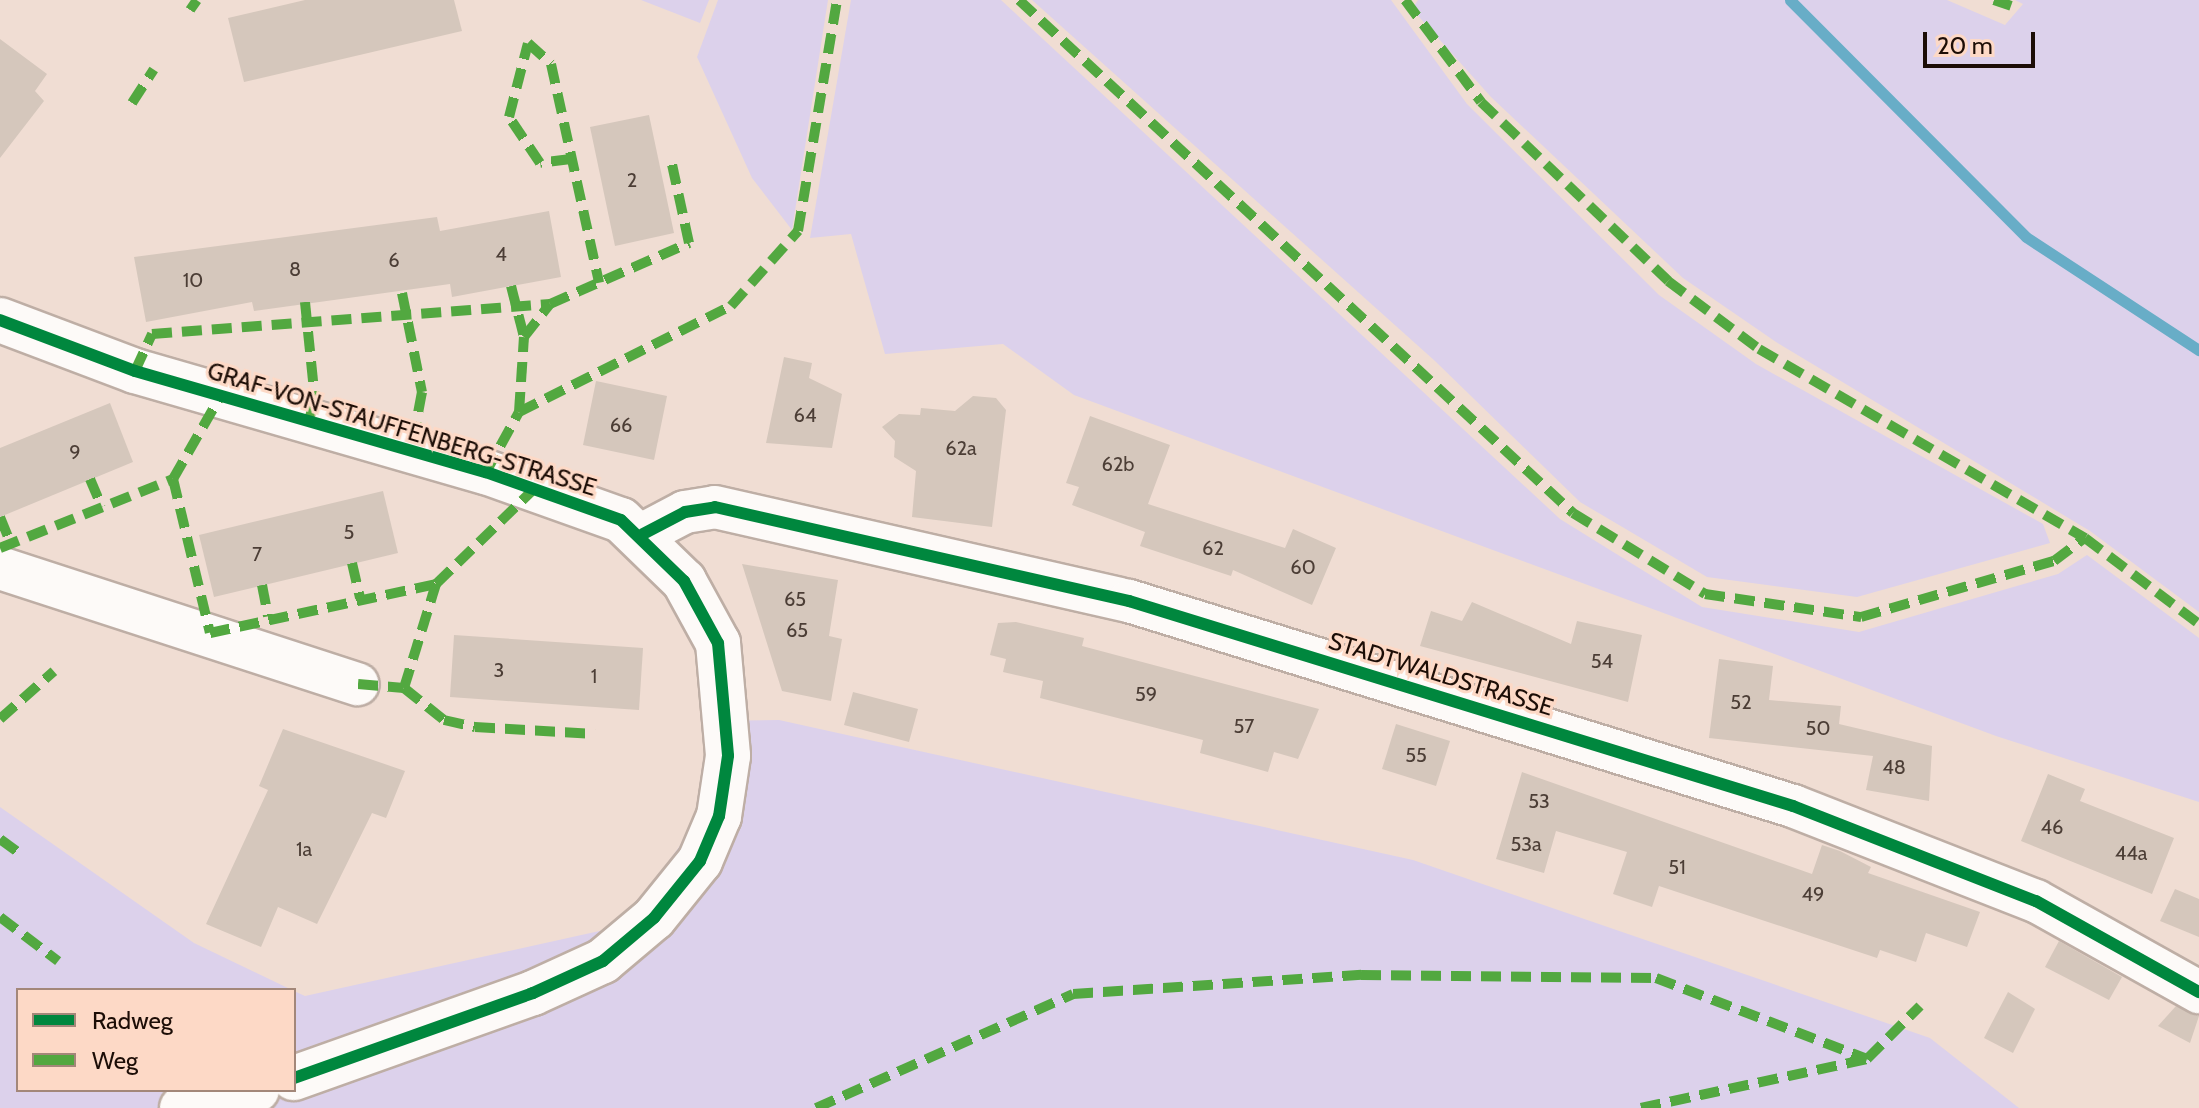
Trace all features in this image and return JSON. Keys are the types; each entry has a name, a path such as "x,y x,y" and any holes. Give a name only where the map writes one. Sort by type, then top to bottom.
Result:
{"street":[{"name":"GRAF-VON-STAUFFENBERG-STRASSE","path":"0,320 150,376 498,476 592,507 643,534 684,581 723,662 726,785 700,861 654,918 603,961 533,993 296,1077"},
{"name":"STADTWALDSTRASSE","path":"643,534 685,512 715,507 1129,601 1793,806 2036,901 2199,992"},
{"path":"0,568 358,684"},
{"path":"182,1108 249,1092"}],"shaded area":[{"path":"641,0 709,0 700,23"},
{"path":"718,0 828,0 792,230 752,178 697,57"},
{"path":"851,0 1001,0 1560,519 1702,607 1859,632 2058,574 2087,555 2199,638 2199,802 1996,736 1074,395 1003,344 885,354 851,234 810,238"},
{"path":"1032,0 1391,0 1467,104 1659,295 1756,364 2043,524 2050,543 1857,597 1707,577 1580,502 1435,361"},
{"path":"1418,0 1947,0 2005,25 2023,4 2015,0 2199,0 2199,612 2090,531 1776,342 1683,278 1491,97 1412,9"},
{"path":"779,720 1413,860 1930,1038 2019,1108 0,1108 0,807 194,943 288,988 16,988 16,1092 296,1092 296,992 305,996 622,926 692,829 706,784 709,721"}],"building":[{"path":"305,0 454,0 462,31 244,82 228,18"},
{"path":"0,39 47,74 35,91 44,101 0,158"},
{"path":"649,115 674,233 615,246 590,127"},
{"path":"549,211 561,277 452,297 450,284 254,311 252,302 146,322 134,257 437,217 440,231"},
{"path":"784,357 812,363 809,378 842,394 832,448 766,443"},
{"path":"596,381 667,396 654,460 583,445"},
{"path":"973,396 996,398 1006,410 992,527 912,517 916,471 894,457 895,441 882,427 899,414 920,415 921,408 955,411"},
{"path":"110,403 133,462 0,517 0,448"},
{"path":"1090,416 1170,445 1148,504 1285,548 1293,529 1336,548 1312,605 1233,570 1231,576 1140,546 1145,532 1072,505 1079,487 1066,483"},
{"path":"383,491 398,553 214,597 199,535"},
{"path":"742,564 838,580 829,636 842,639 831,701 782,691"},
{"path":"1472,602 1571,644 1577,621 1642,635 1628,702 1420,646 1431,611 1462,621"},
{"path":"1016,622 1084,638 1082,646 1319,709 1298,759 1274,752 1268,772 1200,753 1203,740 1040,698 1043,681 1003,672 1006,659 990,655 998,623"},
{"path":"454,635 643,648 639,710 450,697"},
{"path":"1719,659 1773,666 1769,700 1841,706 1839,724 1932,746 1929,801 1866,790 1873,756 1709,738"},
{"path":"853,692 918,709 909,742 844,725"},
{"path":"1396,724 1450,741 1436,786 1382,769"},
{"path":"283,729 405,771 386,818 372,813 317,924 278,907 261,947 206,924 268,790 259,786"},
{"path":"1522,772 1812,874 1822,845 1871,867 1868,873 1980,912 1967,947 1926,933 1916,962 1880,950 1877,958 1659,886 1652,907 1613,894 1627,852 1556,831 1544,873 1496,859"},
{"path":"2048,774 2085,789 2080,801 2174,838 2152,894 2021,841"},
{"path":"2175,889 2199,899 2199,937 2160,921"},
{"path":"2059,941 2122,977 2109,1000 2045,967"},
{"path":"2008,992 2035,1009 2013,1053 1984,1038"},
{"path":"2176,1006 2199,1016 2190,1043 2158,1026"}],"waterway":[{"path":"1790,0 2026,237 2199,350"}],"marked path":[{"path":"190,10 197,0"},
{"path":"486,472 519,412 731,306 798,231 837,0"},
{"path":"1019,0 1573,513 1705,594 1861,617 2054,561 2085,538"},
{"path":"1405,0 1481,102 1668,281 1759,349 2085,538 2199,624"},
{"path":"1994,0 2011,6"},
{"path":"571,159 540,163 509,117 528,43 551,64 599,283"},
{"path":"132,103 154,69"},
{"path":"135,371 152,334 550,304 689,243 671,160"},
{"path":"511,286 524,337"},
{"path":"402,293 422,392 411,450"},
{"path":"305,302 315,400 308,423"},
{"path":"519,412 524,337 550,304"},
{"path":"0,548 173,479 220,397"},
{"path":"90,479 102,507"},
{"path":"173,479 210,633 436,584 535,488"},
{"path":"0,517 11,544"},
{"path":"352,563 360,598"},
{"path":"358,684 404,688 436,584"},
{"path":"262,585 268,616"},
{"path":"0,719 54,671"},
{"path":"404,688 444,720 475,727 595,734"},
{"path":"0,839 18,852"},
{"path":"0,917 58,961"},
{"path":"816,1108 1073,994 1361,975 1656,978 1867,1059"},
{"path":"1641,1108 1867,1059 1920,1006"}],"cycle path":[{"path":"0,320 135,371 486,472 621,520 684,581 718,643 728,756 719,816 700,861 654,918 603,961 533,993 296,1077"},
{"path":"643,534 685,512 715,507 1129,601 1793,806 2036,901 2199,992"}]}
